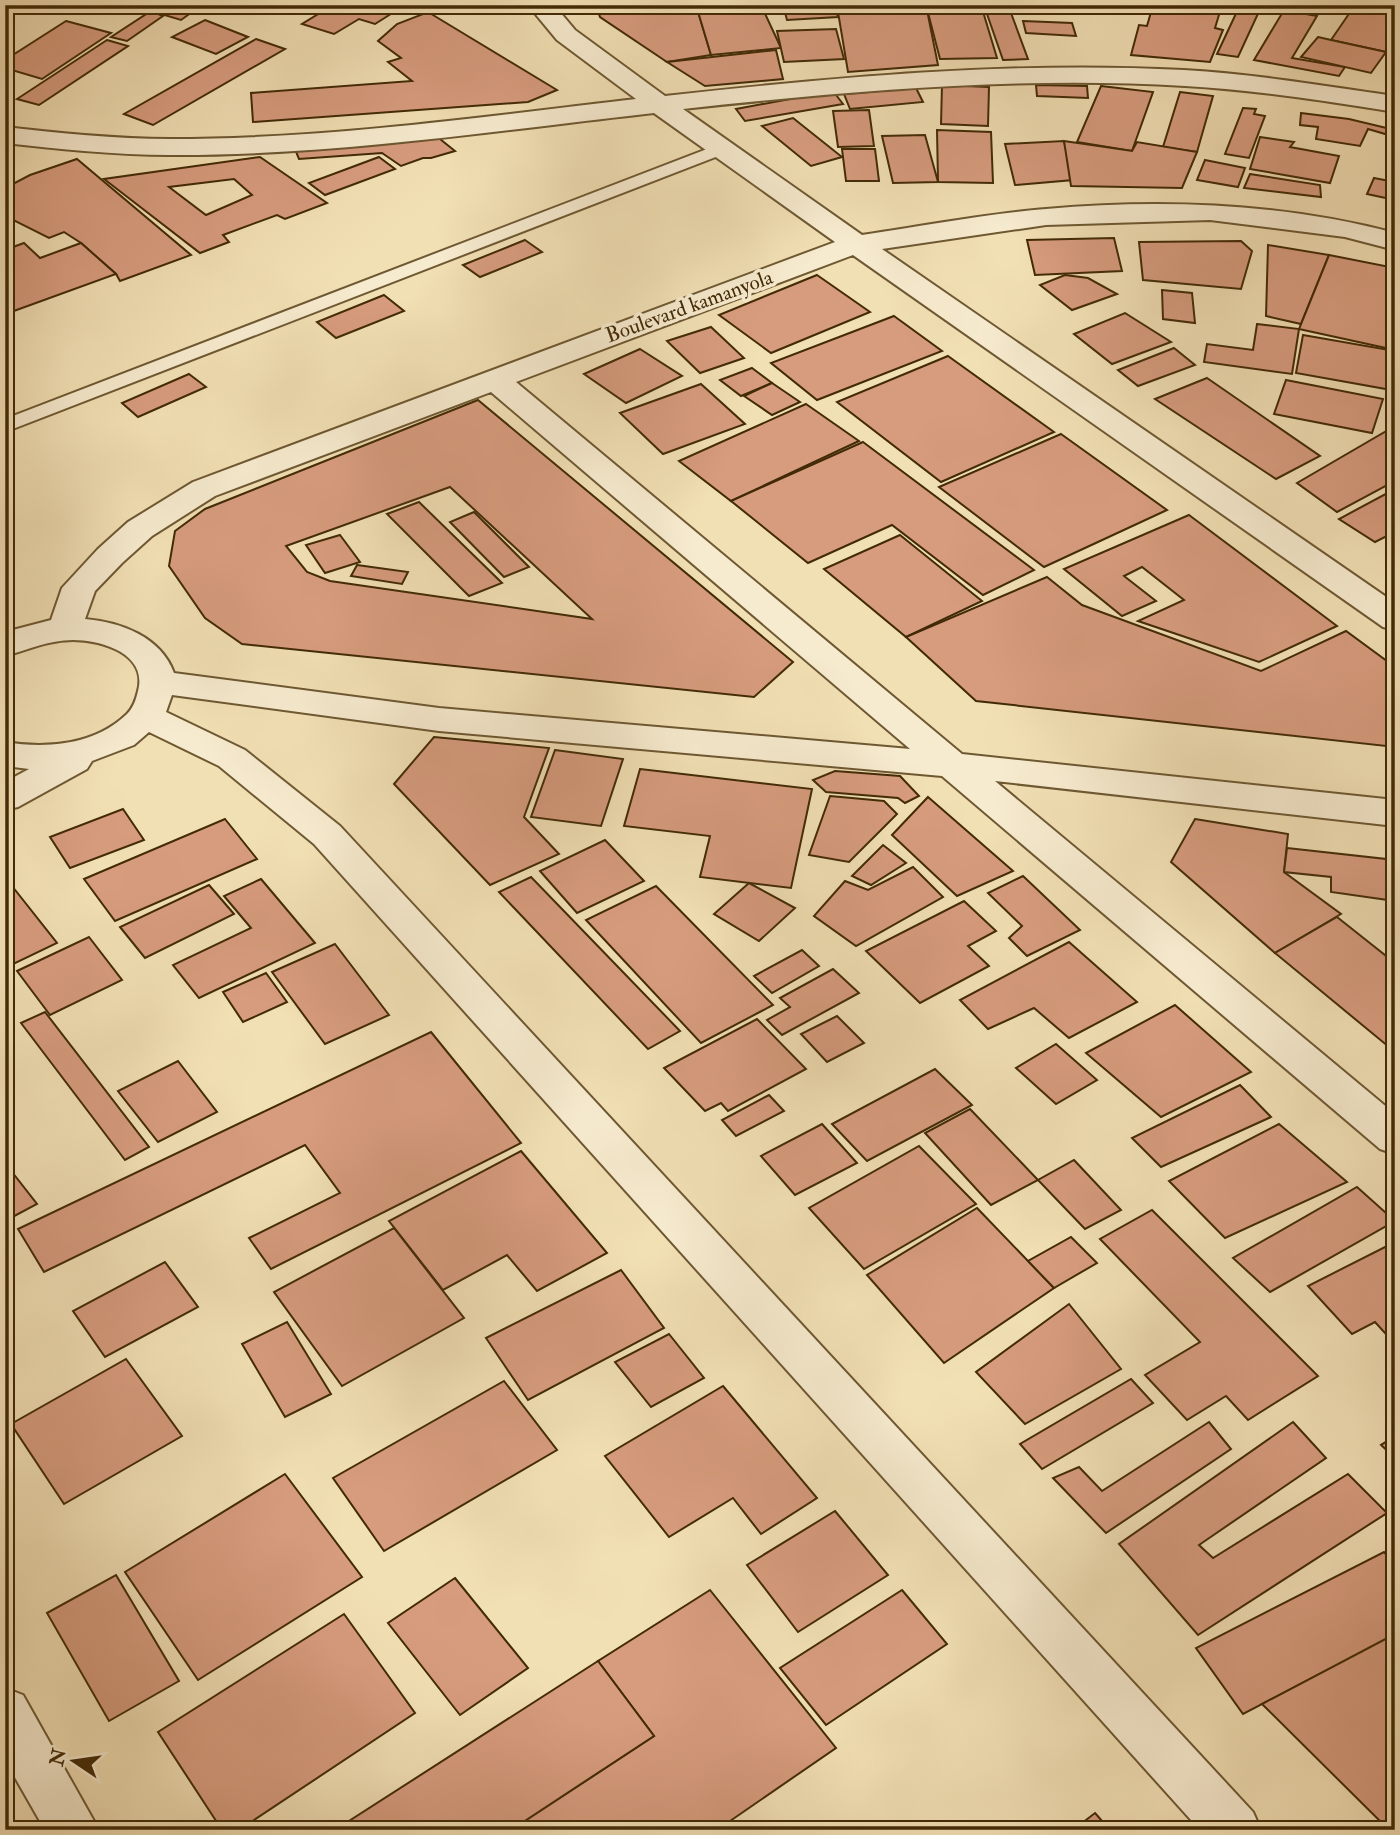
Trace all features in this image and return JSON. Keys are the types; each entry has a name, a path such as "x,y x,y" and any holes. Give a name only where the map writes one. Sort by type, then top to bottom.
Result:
{"street":[{"path":"540,5 566,34 658,105 1395,619"},
{"path":"5,135 48,141 149,146 239,146 489,125 907,80 1152,77 1232,81 1395,104"},
{"name":"Boulevard kamanyola","path":"65,629 79,588 110,555 140,529 204,489 856,244 1046,216 1210,212 1346,229 1395,242"},
{"path":"495,379 1395,1138"},
{"path":"5,798 121,736 152,699 155,667 146,653 131,642 101,632 65,629 9,640"},
{"path":"152,699 263,700 428,720 954,765 1395,813"},
{"path":"152,699 232,758 327,835 1235,1830"},
{"path":"5,754 46,759 77,754 106,744"},
{"path":"5,1711 73,1830"}],"lane":[{"path":"5,426 720,149"}],"building":[{"path":"161,5 178,5 195,10 181,20 151,11"},
{"path":"333,5 405,5 375,24 359,19 334,34 302,24"},
{"path":"596,5 696,5 711,55 667,62 600,17"},
{"path":"696,5 761,5 781,48 711,55"},
{"path":"783,5 834,5 838,17 787,20"},
{"path":"926,5 981,5 997,58 940,59"},
{"path":"926,5 938,65 848,72 837,6"},
{"path":"985,5 1019,5 1021,12 986,12"},
{"path":"1153,5 1222,5 1215,28 1223,30 1210,62 1131,55 1139,25 1147,26"},
{"path":"1240,5 1262,5 1238,57 1217,54"},
{"path":"1355,5 1395,13 1395,54 1331,40"},
{"path":"1284,10 1317,16 1292,58 1345,67 1339,76 1254,60"},
{"path":"151,11 163,16 127,41 111,37"},
{"path":"428,12 557,90 528,102 253,122 251,93 412,81 388,62 401,58 378,41 397,24"},
{"path":"1011,13 1028,59 1003,60 987,14"},
{"path":"205,20 248,37 216,54 172,37"},
{"path":"66,21 111,33 42,79 5,68 5,60"},
{"path":"1023,21 1072,23 1076,36 1026,33"},
{"path":"836,29 844,59 784,62 777,31"},
{"path":"1318,37 1386,52 1371,73 1301,57"},
{"path":"256,39 285,49 153,125 124,114"},
{"path":"107,40 128,46 39,105 17,99"},
{"path":"776,50 783,79 705,86 667,62"},
{"path":"942,85 989,87 988,126 941,124"},
{"path":"1036,85 1087,86 1088,98 1037,96"},
{"path":"1101,86 1153,92 1132,151 1077,142"},
{"path":"916,88 923,102 850,109 844,94"},
{"path":"833,91 843,104 745,121 736,109"},
{"path":"1180,92 1213,96 1197,152 1163,147"},
{"path":"1243,108 1256,109 1254,114 1265,116 1249,158 1225,154"},
{"path":"869,110 874,146 838,147 833,111"},
{"path":"1301,113 1349,119 1395,130 1395,133 1392,136 1368,129 1360,146 1316,139 1318,127 1300,125"},
{"path":"793,118 842,157 811,166 762,126"},
{"path":"937,130 991,132 993,183 938,182"},
{"path":"435,135 455,151 401,166 382,153 299,159 294,147"},
{"path":"925,135 938,182 893,183 882,136"},
{"path":"1260,137 1294,142 1290,147 1339,156 1330,183 1250,169"},
{"path":"1064,141 1073,180 1015,185 1005,144"},
{"path":"1064,141 1132,151 1137,142 1197,152 1182,188 1071,186"},
{"path":"842,149 875,149 879,181 846,181"},
{"path":"260,157 327,203 285,219 277,215 223,235 229,242 200,253 104,179","holes":["234,179 252,195 206,215 169,187"]},
{"path":"379,157 395,169 325,195 309,183"},
{"path":"77,159 191,255 120,281 116,274 81,243 64,232 49,238 5,216 5,188 30,175"},
{"path":"1205,160 1245,168 1238,187 1197,180"},
{"path":"1250,174 1320,185 1321,197 1244,188"},
{"path":"1374,178 1395,182 1395,200 1367,194"},
{"path":"1114,238 1122,271 1035,275 1027,240"},
{"path":"525,240 542,252 480,277 463,265"},
{"path":"1241,241 1252,251 1241,289 1143,280 1139,242"},
{"path":"24,243 40,258 81,243 116,274 11,312 5,306 5,270 10,268 5,263 5,250"},
{"path":"1268,245 1329,255 1301,324 1266,316"},
{"path":"1329,255 1395,268 1395,350 1299,329"},
{"path":"817,275 870,312 771,353 719,315"},
{"path":"1065,275 1088,278 1117,294 1072,310 1040,285"},
{"path":"1162,290 1192,293 1195,323 1163,319"},
{"path":"384,295 404,311 336,338 317,322"},
{"path":"1125,313 1171,342 1112,364 1074,334"},
{"path":"894,316 942,351 817,400 771,363"},
{"path":"1257,324 1299,329 1292,374 1204,362 1207,344 1253,350"},
{"path":"711,327 744,358 700,373 667,341"},
{"path":"1303,335 1395,351 1395,367 1386,389 1296,373"},
{"path":"1174,348 1195,365 1138,386 1118,370"},
{"path":"640,349 682,376 626,403 584,374"},
{"path":"948,356 1054,432 941,482 837,402"},
{"path":"752,368 772,383 741,396 720,380"},
{"path":"189,374 206,387 138,417 122,403"},
{"path":"1207,378 1320,456 1276,479 1155,399"},
{"path":"1286,380 1383,399 1372,433 1274,414"},
{"path":"772,383 800,402 772,415 744,396"},
{"path":"701,384 745,424 663,454 620,413"},
{"path":"478,400 793,662 754,697 242,644 205,618 169,566 175,531 205,509","holes":["450,487 592,619 330,581 307,572 286,546"]},
{"path":"806,404 859,441 731,501 679,461"},
{"path":"1395,426 1395,481 1337,512 1297,483"},
{"path":"1061,434 1167,510 1044,567 939,487"},
{"path":"863,442 1034,570 983,595 892,525 808,563 731,501"},
{"path":"1395,489 1395,532 1375,542 1339,519"},
{"path":"419,502 502,583 469,596 387,514"},
{"path":"474,512 529,567 504,577 450,522"},
{"path":"1189,515 1337,626 1259,662 1138,621 1184,600 1142,567 1124,576 1156,601 1122,616 1064,569"},
{"path":"340,535 360,562 325,573 306,545"},
{"path":"900,535 982,601 906,637 824,569"},
{"path":"357,565 408,572 402,584 351,576"},
{"path":"1047,577 1082,605 1261,671 1346,631 1395,667 1395,747 976,701 906,637"},
{"path":"434,737 549,748 524,817 559,854 490,885 394,784"},
{"path":"555,750 623,759 601,826 531,817"},
{"path":"640,769 812,789 791,888 700,877 710,836 624,826"},
{"path":"835,771 900,776 919,796 905,803 898,798 826,792 813,780"},
{"path":"830,796 884,801 897,814 849,862 809,855"},
{"path":"928,797 1013,871 957,896 892,835"},
{"path":"123,809 144,840 70,868 50,837"},
{"path":"225,819 257,859 115,921 84,879"},
{"path":"1195,819 1288,834 1284,872 1341,914 1275,953 1171,862"},
{"path":"605,840 644,881 577,913 540,871"},
{"path":"883,845 906,863 871,885 852,876"},
{"path":"1287,848 1395,860 1395,901 1331,892 1331,877 1284,872"},
{"path":"913,867 943,897 856,946 814,916 845,881 868,890"},
{"path":"1023,876 1080,930 1027,956 1009,938 1022,926 988,893"},
{"path":"531,877 680,1031 648,1049 499,892"},
{"path":"261,879 315,943 199,998 173,965 251,928 224,896"},
{"path":"749,883 795,908 759,941 714,914"},
{"path":"209,885 234,914 145,958 120,927"},
{"path":"12,886 57,943 5,968 5,889"},
{"path":"656,886 773,1005 701,1043 586,920"},
{"path":"964,901 996,931 968,946 989,966 920,1003 866,951"},
{"path":"1337,917 1395,963 1395,1052 1275,953"},
{"path":"89,937 122,980 50,1015 17,971"},
{"path":"1069,942 1137,1002 1069,1038 1034,1008 988,1029 960,1000"},
{"path":"335,944 389,1015 325,1044 272,972"},
{"path":"802,950 819,966 772,993 754,976"},
{"path":"833,969 859,993 782,1035 767,1020 790,1007 780,998"},
{"path":"266,973 287,1002 243,1022 223,992"},
{"path":"1175,1005 1251,1072 1161,1117 1086,1053"},
{"path":"45,1012 149,1147 125,1160 21,1023"},
{"path":"837,1016 864,1043 827,1062 801,1034"},
{"path":"757,1019 806,1069 728,1111 721,1103 705,1111 664,1068"},
{"path":"431,1032 521,1143 271,1269 249,1238 340,1193 305,1145 44,1272 18,1229"},
{"path":"1056,1044 1097,1080 1056,1104 1016,1068"},
{"path":"178,1061 217,1112 158,1142 118,1091"},
{"path":"935,1069 972,1105 867,1161 832,1124"},
{"path":"1240,1085 1271,1117 1161,1167 1132,1138"},
{"path":"769,1095 784,1111 736,1136 722,1120"},
{"path":"970,1109 1038,1180 991,1205 925,1133"},
{"path":"822,1124 857,1163 795,1195 761,1156"},
{"path":"1279,1124 1347,1182 1225,1238 1169,1181"},
{"path":"919,1146 976,1204 864,1269 809,1208"},
{"path":"521,1151 607,1253 537,1291 507,1255 443,1290 389,1221"},
{"path":"1074,1160 1121,1210 1085,1229 1038,1180"},
{"path":"5,1163 37,1204 5,1221"},
{"path":"1357,1187 1395,1221 1270,1292 1233,1258"},
{"path":"977,1208 1054,1288 944,1363 867,1275"},
{"path":"1152,1210 1318,1376 1248,1420 1226,1396 1187,1420 1145,1375 1200,1342 1100,1239"},
{"path":"394,1228 464,1318 342,1386 274,1292"},
{"path":"1071,1237 1097,1263 1054,1288 1028,1261"},
{"path":"1395,1242 1395,1344 1375,1322 1352,1334 1308,1286"},
{"path":"165,1262 198,1307 105,1357 73,1311"},
{"path":"621,1270 664,1328 528,1400 486,1338"},
{"path":"1069,1304 1121,1369 1025,1424 976,1372"},
{"path":"287,1322 331,1394 285,1417 242,1344"},
{"path":"669,1334 704,1378 651,1407 615,1362"},
{"path":"126,1359 182,1436 64,1504 11,1424"},
{"path":"1131,1379 1153,1403 1042,1469 1020,1444"},
{"path":"504,1381 557,1450 384,1551 333,1478"},
{"path":"723,1386 817,1498 761,1534 733,1498 669,1537 605,1456"},
{"path":"1209,1422 1231,1449 1106,1533 1053,1478 1079,1467 1102,1491"},
{"path":"1293,1422 1326,1458 1199,1545 1213,1558 1348,1474 1387,1513 1198,1635 1119,1544"},
{"path":"1395,1436 1395,1458 1381,1445"},
{"path":"285,1474 362,1577 198,1680 125,1572"},
{"path":"835,1511 888,1575 798,1632 747,1565"},
{"path":"1384,1552 1395,1566 1395,1635 1243,1714 1196,1648"},
{"path":"116,1575 179,1681 109,1721 47,1613"},
{"path":"455,1578 528,1668 460,1715 388,1623"},
{"path":"710,1590 836,1748 717,1830 511,1830 654,1736 598,1661"},
{"path":"902,1590 947,1644 826,1725 780,1668"},
{"path":"344,1614 415,1713 239,1830 222,1830 158,1732"},
{"path":"1395,1634 1395,1830 1389,1830 1262,1704"},
{"path":"598,1661 654,1736 511,1830 335,1830"},
{"path":"1095,1813 1110,1830 1073,1830"}]}
